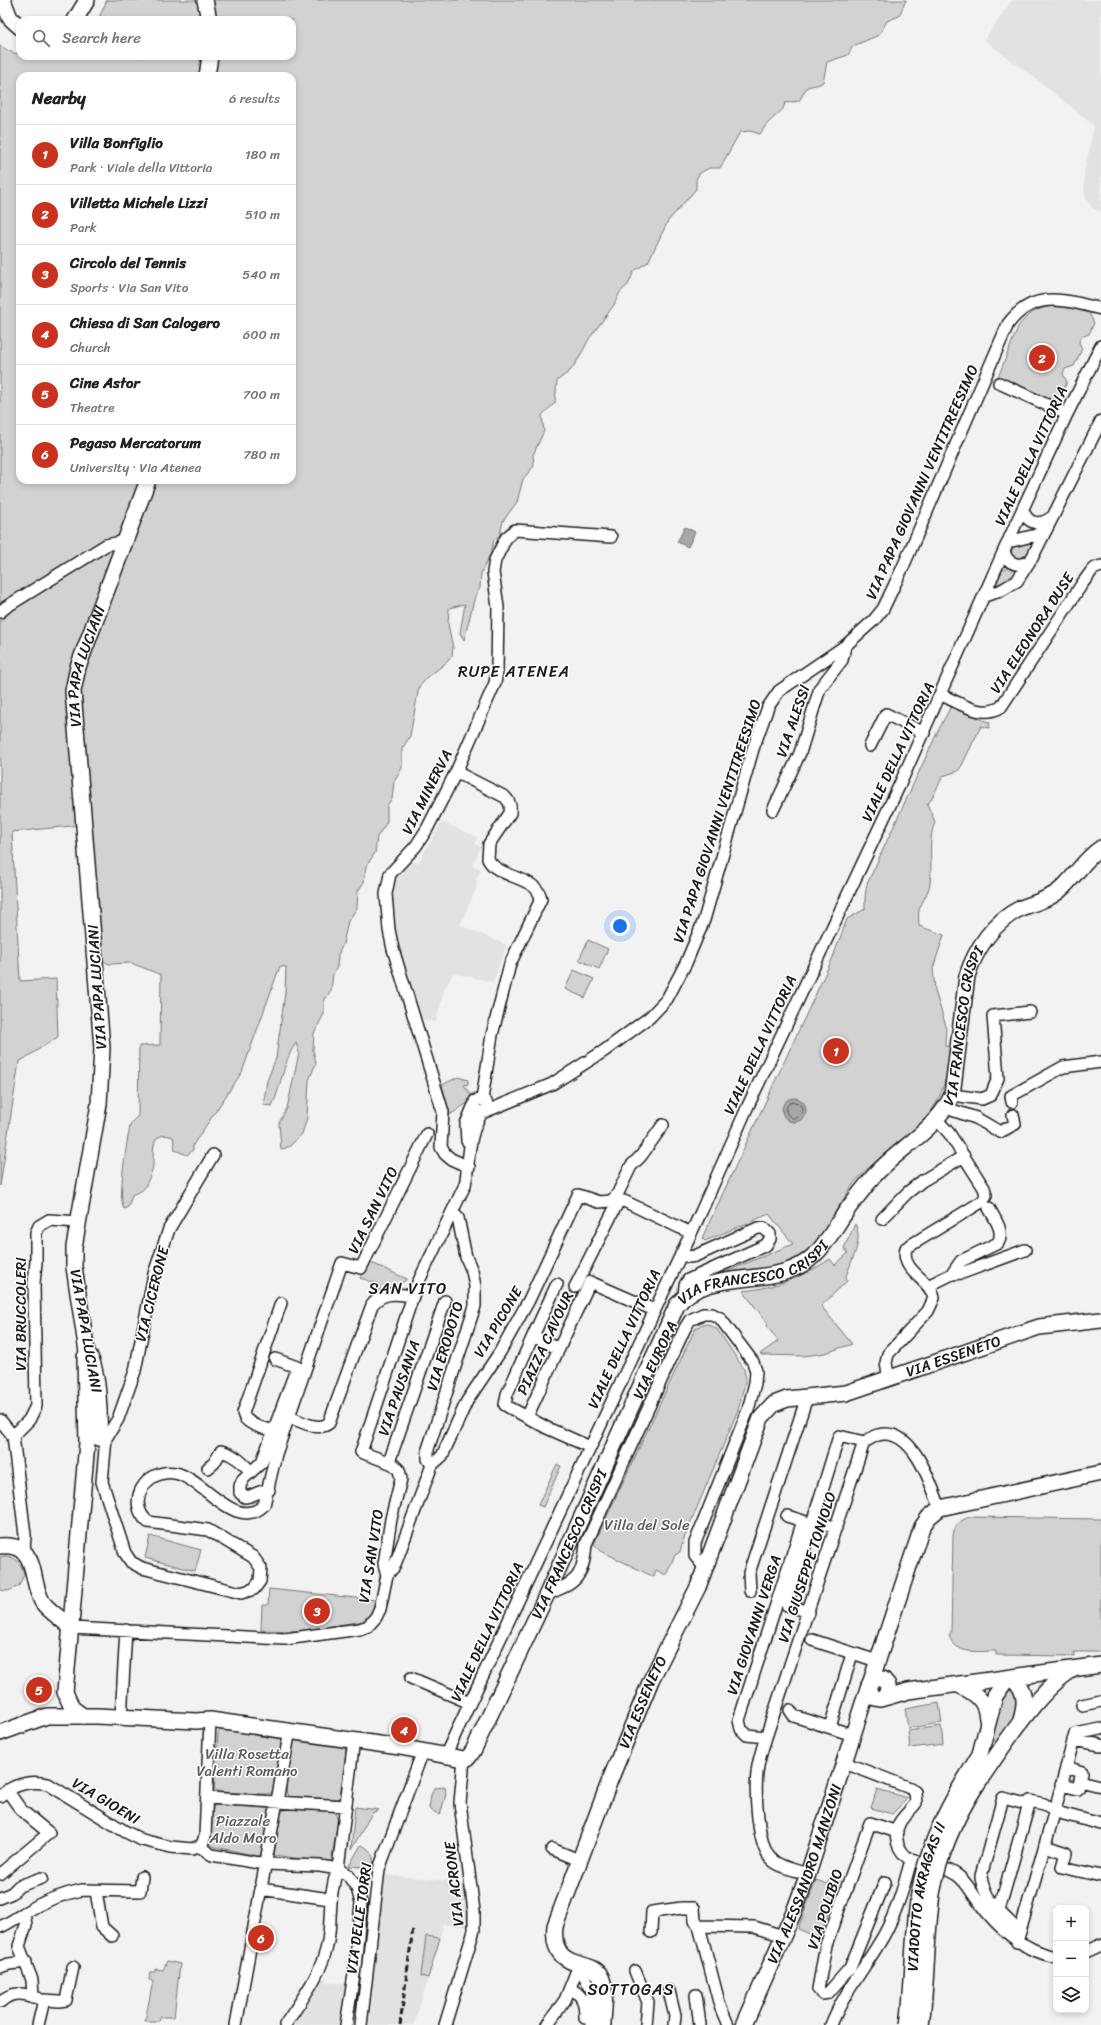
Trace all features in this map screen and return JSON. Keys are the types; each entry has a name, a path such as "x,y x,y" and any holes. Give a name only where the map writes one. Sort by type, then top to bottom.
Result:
{"street":[{"path":"3,0 10,18 16,23"},
{"path":"77,16 87,0"},
{"path":"205,0 208,16"},
{"path":"208,72 209,60"},
{"name":"VIA PAPA GIOVANNI VENTITREESIMO","path":"481,1106 506,1102 552,1084 604,1051 650,1017 667,999 686,962 704,920 755,742 768,707 778,691 845,646 874,620 891,596 1005,329 1012,318 1029,305 1048,299 1064,300 1101,309"},
{"name":"VIALE DELLA VITTORIA","path":"445,1756 691,1233 746,1108 924,733 1066,414 1101,346"},
{"path":"999,383 1066,414"},
{"path":"984,596 1000,591 1017,581 1032,558 1101,421"},
{"name":"VIA PAPA LUCIANI","path":"97,1440 98,1394 92,1357 87,1352 74,1268 74,1247 99,1104 102,1048 73,691 78,667 147,484"},
{"path":"1023,510 1026,518 1035,523 1043,522 1053,517"},
{"path":"1032,558 1023,565 1015,564 1006,558 1006,546 1036,535 1048,527"},
{"name":"VIA MINERVA","path":"469,1167 450,1159 441,1147 443,1112 393,949 389,930 386,894 390,874 416,846 427,829 456,772 495,683 497,672 498,607 493,572 495,560 506,538 515,530 611,537"},
{"path":"0,612 106,544 126,541"},
{"name":"VIA ELEONORA DUSE","path":"941,695 978,712 992,711 1002,706 1082,584 1093,569 1101,566"},
{"name":"VIA ALESSI","path":"773,810 800,753 820,688 842,660 845,646"},
{"path":"870,746 886,714 924,733"},
{"path":"389,1462 361,1452 414,1291 453,1213 465,1185 469,1167 468,1149 481,1106 492,1035 510,964 541,899 539,892 534,886 496,868 488,858 489,844 510,813 508,800 505,797 456,772"},
{"name":"VIA FRANCESCO CRISPI","path":"464,1759 468,1758 473,1751 547,1594 677,1305 684,1297 704,1286 775,1274 792,1269 805,1262 823,1247 847,1209 874,1176 945,1108 967,976 976,953 990,933 1004,920 1020,909 1057,892 1088,859 1101,848"},
{"path":"945,1108 982,1099 991,1095 998,1078 994,1016 1030,1012"},
{"path":"1012,1102 1011,1096 1062,1067 1101,1062"},
{"path":"945,1108 976,1118 1000,1132 1015,1124 1013,1115"},
{"path":"889,1379 886,1363 888,1354 932,1305 933,1293 910,1268 906,1260 906,1248 985,1199 984,1188 949,1133 945,1108"},
{"name":"VIA PICONE","path":"387,1575 394,1567 432,1466 442,1456 467,1401 500,1352 529,1300 578,1195 599,1202 610,1201 617,1195 630,1166 642,1156 663,1125"},
{"name":"VIA SAN VITO","path":"289,1417 342,1263 361,1268 427,1134"},
{"name":"VIA CICERONE","path":"65,1692 71,1628 97,1440 118,1419 136,1371 154,1274 169,1229 213,1155"},
{"path":"882,1219 907,1193 964,1156"},
{"path":"575,1287 618,1202 624,1202 691,1233"},
{"path":"952,1274 961,1261 996,1245 1000,1240 1001,1232 989,1208"},
{"name":"VIA ERODOTO","path":"432,1466 428,1459 428,1449 475,1306 475,1286 472,1271 466,1257 458,1218 453,1213"},
{"name":"VIA BRUCCOLERI","path":"13,1436 29,1420 36,1406 34,1283 37,1229 41,1224 49,1220 78,1222"},
{"path":"681,1254 689,1257 695,1256 758,1228 764,1228 770,1234 770,1239 766,1245 688,1280 685,1285 684,1297"},
{"path":"928,1286 952,1274 962,1273 1025,1250"},
{"name":"PIAZZA CAVOUR","path":"527,1417 590,1282 654,1310"},
{"path":"557,1284 504,1400 505,1404 527,1417 590,1447"},
{"path":"97,1440 102,1482 105,1494 125,1553 131,1562 142,1568 241,1593 250,1591 258,1585 262,1577 261,1568 253,1557 208,1530 148,1522 139,1508 139,1498 146,1482 150,1477 162,1472 185,1476 231,1509 239,1513 250,1513 261,1508 267,1498 276,1454 289,1417 316,1426 323,1426 329,1423 372,1305 379,1298 390,1294 414,1291"},
{"name":"VIA PAUSANIA","path":"389,1462 445,1301"},
{"path":"274,1431 249,1423 244,1418 243,1413 281,1303"},
{"name":"VIA EUROPA","path":"547,1594 568,1586 579,1574 585,1557 586,1544 685,1328 694,1317 707,1313 716,1315 723,1321 753,1362 756,1378 748,1410 695,1543 695,1556 705,1568"},
{"name":"VIA ESSENETO","path":"603,2025 603,1980 598,1971 593,1968 579,1965 565,1959 557,1946 554,1931 556,1922 579,1860 651,1680 664,1652 690,1606 761,1418 770,1408 781,1401 794,1398 846,1393 1039,1327 1101,1320"},
{"path":"533,1336 559,1349"},
{"path":"269,1490 264,1490 253,1496 243,1496 240,1486 243,1479 262,1462 297,1367 275,1359"},
{"path":"750,1591 749,1573 807,1397"},
{"path":"0,1420 13,1436 26,1535 24,1552"},
{"path":"864,1442 877,1435 883,1434 896,1436 907,1443 924,1470 940,1508 1101,1473"},
{"name":"VIA GIUSEPPE TONIOLO","path":"808,1874 779,1864 770,1858 765,1850 756,1788 757,1772 766,1737 809,1612 864,1442 839,1436 787,1605 809,1612"},
{"path":"208,1468 214,1463 221,1451 232,1454 251,1472"},
{"name":"VIA SAN VITO","path":"71,1628 285,1639 360,1629 368,1626 376,1617 380,1608 387,1575 384,1564 388,1534 401,1479 399,1470 389,1462"},
{"name":"VIA ALESSANDRO MANZONI","path":"744,2025 808,1874 845,1763 853,1734 877,1682 877,1662 922,1527 929,1516 940,1508"},
{"name":"VIA GIOVANNI VERGA","path":"766,1737 747,1735 741,1729 739,1720 803,1520 787,1516"},
{"path":"813,1520 836,1528"},
{"path":"2,1547 14,1547 24,1552 31,1562 42,1601 71,1628"},
{"path":"121,1718 126,1630"},
{"path":"812,1640 877,1662"},
{"path":"830,1727 852,1654"},
{"path":"908,1691 877,1682 872,1696 881,1698 908,1691 959,1686 1101,1665"},
{"path":"972,1780 1057,1682 1074,1669"},
{"path":"411,1678 470,1703"},
{"path":"1010,1678 1023,1690 1025,1698 1025,1708 1021,1723"},
{"path":"972,1780 995,1696 1010,1678"},
{"path":"959,1686 974,1693 983,1702 986,1711 987,1729"},
{"path":"65,1692 72,1708 82,1716"},
{"path":"47,1716 59,1706 65,1692"},
{"name":"VIA ALESSANDRO MANZONI","path":"859,1720 868,1708 881,1698"},
{"path":"1082,1705 1101,1701"},
{"path":"790,1710 794,1716 853,1734"},
{"path":"0,1733 47,1716 196,1721 210,1720 354,1739 464,1759"},
{"path":"210,1720 205,1836 200,1847 212,1855 265,1864 320,1866 338,1869 348,1875 353,1881 361,1903 355,1968 346,2025"},
{"path":"0,1724 17,1726"},
{"path":"1074,1737 1101,1729"},
{"path":"236,2025 290,1730"},
{"path":"1074,1737 1101,1745"},
{"path":"1019,1937 1074,1737"},
{"path":"285,2025 316,1975 324,1959 328,1940 332,1883 338,1869 354,1739"},
{"name":"VIA DELLE TORRI","path":"361,2025 379,1869 423,1751"},
{"name":"VIA ACRONE","path":"445,2025 474,1930 474,1911 460,1803 464,1759"},
{"path":"845,1763 910,1788 915,1792 916,1803 900,1822 897,1832 899,1848 911,1860 946,1869 959,1876 968,1885 988,1915 1004,1933 1019,1937"},
{"path":"1061,1785 1078,1789 1082,1772 1066,1766"},
{"name":"VIADOTTO AKRAGAS II","path":"908,2025 919,1894 925,1868 940,1821 972,1780"},
{"name":"VIADOTTO AKRAGAS II","path":"921,2025 930,1916 937,1871 953,1825 972,1780"},
{"path":"1080,1781 1101,1786"},
{"name":"VIA GIOENI","path":"3,1793 16,1786 31,1782 48,1784 126,1832 142,1840 189,1849 200,1847"},
{"path":"0,1874 49,1833 3,1793"},
{"path":"207,1798 346,1806"},
{"path":"1022,1803 1003,1798 982,1870 982,1879 985,1892 1019,1937 1037,1952 1053,1956"},
{"path":"999,1910 1030,1801 1044,1804 1060,1813 1101,1824"},
{"name":"VIA POLIBIO","path":"885,1882 850,1968 828,1993 822,1994 818,1989 826,1945 870,1824 897,1832"},
{"path":"1045,1846 1066,1853 1062,1866 1101,1876"},
{"path":"552,1849 579,1860"},
{"path":"832,2025 839,2005 884,1935 898,1905 911,1860"},
{"path":"0,1927 12,1922 24,1913 51,1899 73,1892 96,1890 140,1891 142,1877"},
{"path":"0,1898 12,1893 19,1886 42,1878"},
{"path":"260,1889 330,1899"},
{"path":"96,1890 102,1927 112,1936"},
{"path":"651,1932 652,1912 669,1909 694,1908 695,1921 699,1926 720,2006 728,2025"},
{"path":"24,1913 26,1925 19,1946 32,1980 33,1997"},
{"path":"699,1926 754,1927 783,1936"},
{"path":"868,1926 884,1935"},
{"path":"1089,1951 1101,1945"},
{"path":"0,1967 9,1964 26,1962"},
{"path":"547,2025 571,1989 579,1965"},
{"path":"579,1965 592,1991 591,2025"},
{"path":"0,2002 6,1996 14,1993 44,2000 66,2000 73,1968"},
{"path":"634,1971 648,2002 646,2025"},
{"path":"571,1989 580,1994 585,2004 584,2025"},
{"path":"669,1991 675,2016 674,2025"},
{"path":"696,1995 700,2025"},
{"path":"38,2025 44,2000"}],"shaded area":[{"path":"1012,0 1101,0 1101,212 1092,208 1086,199 1084,190 1084,173 1094,126 1043,84 984,40"},
{"path":"442,822 477,837 475,844 481,847 472,866 481,869 477,878 476,889 460,925 507,945 493,982 453,973 444,990 436,1022 422,1019 397,942 393,900 397,875 410,861 418,863"},
{"path":"385,1875 452,1881 452,1886 453,1884 465,1886 469,1927 443,1924 414,2025 367,2025"},
{"path":"326,1978 326,1982 347,1984 339,2025 292,2025 317,1981"}],"green space":[{"path":"107,0 906,0 899,16 887,21 879,35 853,46 848,55 827,62 823,82 807,87 799,101 785,103 783,109 767,124 760,134 750,131 740,132 720,168 709,168 700,173 696,179 696,189 668,221 648,262 634,271 628,285 620,292 614,305 589,339 571,370 557,381 555,403 542,415 544,431 533,455 534,466 523,479 517,502 503,521 500,535 494,540 491,553 481,573 480,588 475,596 464,640 460,633 465,604 449,608 448,624 453,648 452,656 419,687 410,736 402,749 402,768 394,782 392,799 387,805 387,822 377,837 375,853 366,866 364,882 358,891 357,908 348,921 343,944 338,955 337,967 333,974 331,990 324,1001 324,1014 314,1033 313,1050 316,1063 309,1080 307,1118 302,1134 290,1146 281,1150 279,1123 287,1108 299,1053 296,1043 288,1057 272,1106 263,1105 267,1081 276,1058 285,993 286,967 280,966 242,1072 193,1145 193,1150 187,1155 175,1150 173,1137 165,1135 156,1139 153,1149 153,1166 151,1174 145,1187 132,1195 128,1207 124,1209 122,1203 122,1181 125,1156 131,1124 138,1116 139,1046 160,1045 161,975 131,963 109,964 102,960 91,824 12,832 20,981 56,979 58,1037 19,1062 0,1186 0,46 16,53 16,60 296,60 296,16 100,16"},
{"path":"1053,306 1069,307 1089,313 1094,323 1089,334 1081,337 1079,342 1082,349 1074,366 1065,369 1063,374 1067,382 1056,406 997,380 1021,322 1033,312 1042,308"},
{"path":"1039,538 1030,555 1024,560 1013,558 1011,554 1013,546"},
{"path":"1007,568 1022,570 1022,572 1006,582 996,584 1000,572"},
{"path":"954,707 990,723 989,728 981,726 958,771 943,776 931,800 927,804 935,822 931,837 930,884 919,910 919,926 944,935 933,968 935,991 946,1026 945,1046 953,1047 941,1092 935,1105 919,1125 874,1163 854,1183 825,1230 802,1254 783,1263 772,1266 715,1276 793,1244 769,1214 705,1241 702,1238 833,957 847,919 865,909 867,884 937,733 950,708"},
{"path":"588,940 608,949 599,969 579,960"},
{"path":"574,970 594,979 585,998 565,989"},
{"path":"458,1077 468,1080 468,1084 464,1085 471,1095 475,1092 470,1101 450,1115 442,1085"},
{"path":"855,1224 858,1237 856,1250 846,1276 847,1281 821,1306 852,1344 825,1353 804,1356 760,1354 778,1341 767,1326 768,1324 743,1291 767,1287 788,1281 830,1259 835,1265 848,1253 844,1248"},
{"path":"368,1262 407,1279 371,1294 376,1283 360,1278"},
{"name":"Villa del Sole","path":"702,1324 709,1324 717,1329 744,1369 746,1379 738,1410 683,1541 680,1552 675,1555 666,1575 656,1570 654,1577 601,1551 594,1544 695,1329"},
{"path":"557,1464 561,1466 543,1507 538,1505"},
{"path":"970,1517 1101,1519 1101,1652 1074,1652 1074,1656 996,1655 996,1651 975,1652 963,1650 957,1647 949,1636 951,1632 953,1536 958,1524"},
{"path":"150,1536 201,1550 195,1571 145,1558"},
{"path":"5,1556 18,1561 24,1574 19,1586 8,1591 0,1590 0,1557"},
{"path":"269,1589 375,1600 370,1616 364,1621 299,1631 261,1630 262,1605 268,1605"},
{"path":"1015,1685 1018,1713 970,1781 989,1748 995,1726 994,1715 1004,1687"},
{"path":"939,1703 942,1723 908,1728 905,1709"},
{"path":"941,1726 943,1744 910,1748 908,1731"},
{"name":"Villa Rosetta Valenti Romano","path":"222,1728 282,1738 274,1792 267,1794 220,1792 214,1789 218,1733"},
{"path":"295,1738 344,1747 346,1751 340,1796 338,1799 292,1797 287,1795 286,1787 293,1741"},
{"path":"445,1787 446,1794 440,1815 429,1809 431,1795 434,1788"},
{"path":"877,1789 908,1798 892,1814 871,1808"},
{"name":"Piazzale Aldo Moro","path":"214,1806 268,1808 271,1812 262,1854 258,1856 211,1846 212,1810"},
{"path":"355,1807 379,1810 372,1813 351,1850"},
{"path":"287,1808 331,1809 334,1811 338,1820 331,1863 274,1855 281,1813"},
{"path":"361,1845 368,1849 372,1854 374,1861 373,1868 349,1866"},
{"path":"830,1879 840,1881 820,1938 798,1929 816,1880 828,1884"},
{"path":"426,1936 440,1938 428,1978 421,1976"},
{"path":"167,1961 180,1964 174,2017 160,2017 159,2021 145,2021 153,1981 149,1980 150,1972 155,1972 155,1969 163,1970"}],"water":[{"path":"685,527 695,532 688,547 677,542"},
{"path":"794,1098 803,1101 806,1110 803,1119 794,1122 785,1119 782,1110 785,1101"}],"railway":[{"path":"400,2025 413,1928"}],"place":[{"name":"Villetta Michele Lizzi","path":"1042,358"},
{"name":"Villa Bonfiglio","path":"836,1051"},
{"name":"Circolo del Tennis","path":"317,1611"},
{"name":"Cine Astor","path":"39,1690"},
{"name":"Chiesa di San Calogero","path":"404,1730"},
{"name":"Pegaso Mercatorum","path":"261,1938"}],"district":[{"name":"RUPE ATENEA","path":"514,671"},
{"name":"SAN VITO","path":"408,1288"},
{"name":"SOTTOGAS","path":"631,1989"}]}
